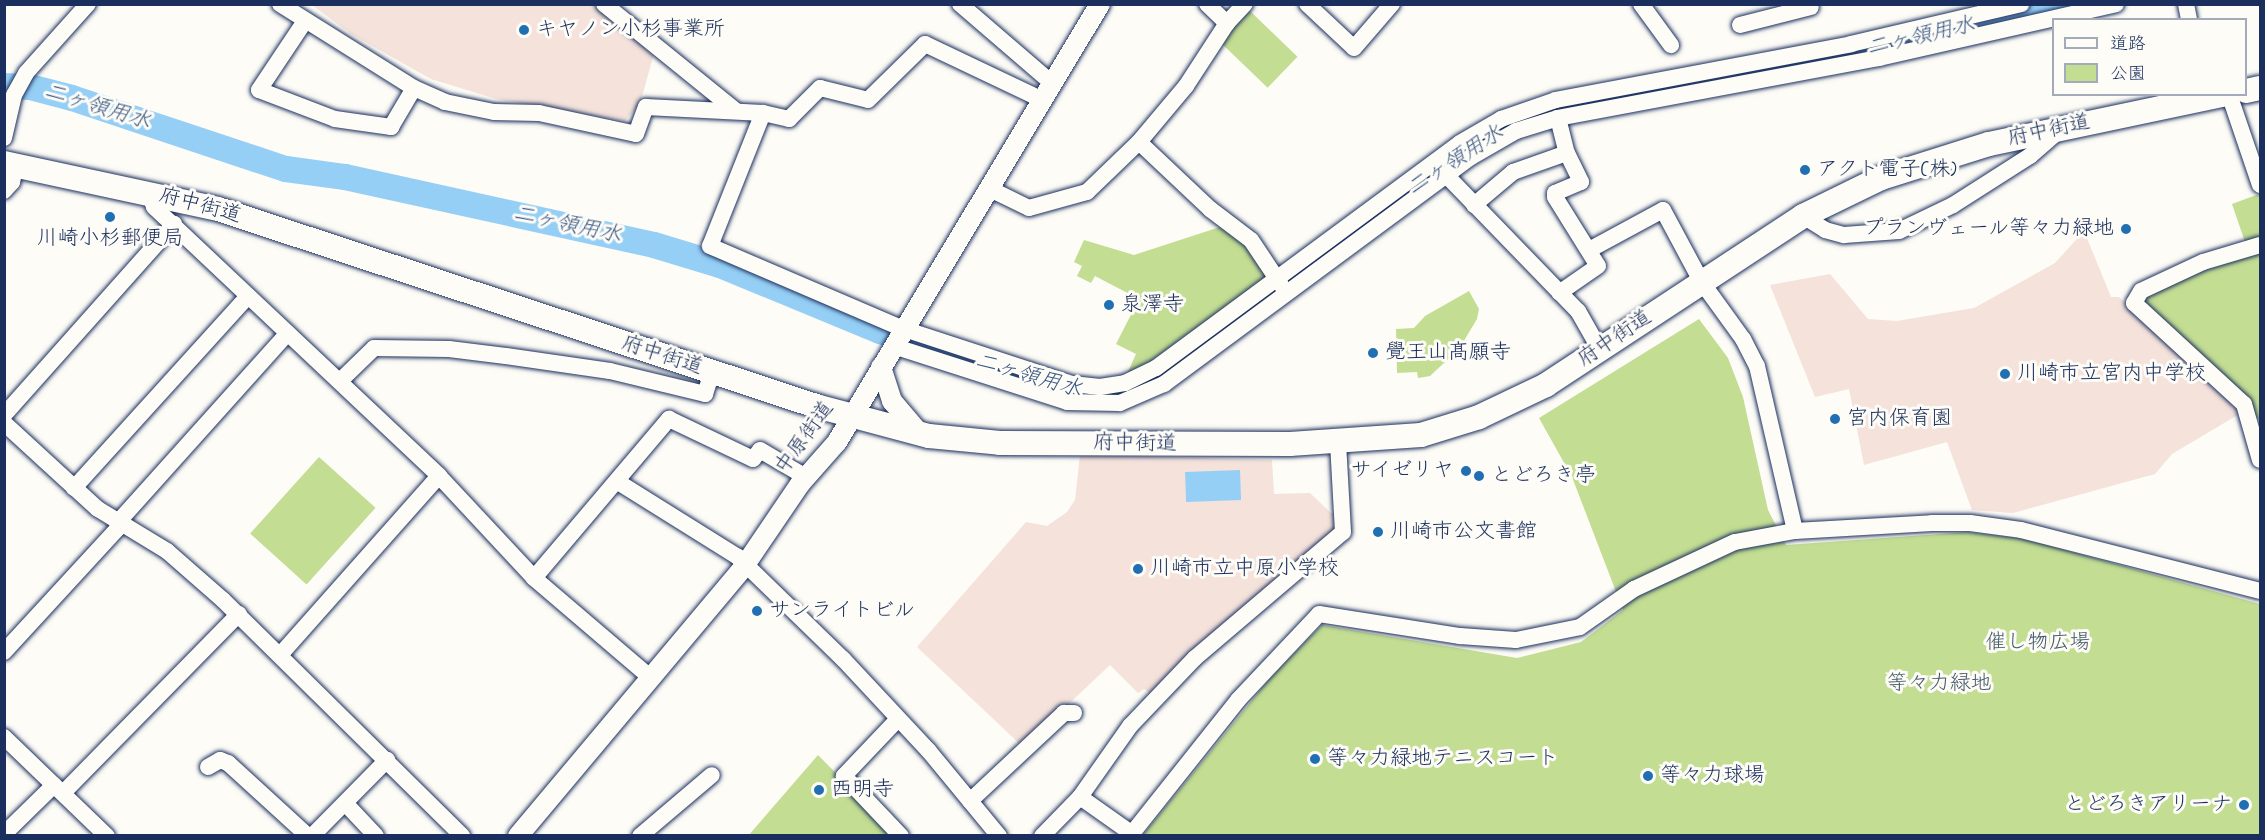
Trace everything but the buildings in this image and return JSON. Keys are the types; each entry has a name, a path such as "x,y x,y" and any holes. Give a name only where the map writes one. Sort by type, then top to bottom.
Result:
{"highway":[{"name":"府中街道","path":"10,164 149,193 261,222 712,373 852,416 920,434 1000,443 1338,442 1448,428 1546,385 1803,216 1881,178 1952,154 2062,127 2216,96"}],"main road":[{"name":"中原街道","path":"518,836 745,565 806,477 837,442 1100,4"},
{"path":"881,367 892,401 920,434"}],"street":[{"path":"280,4 414,88 444,102 494,112 539,113 636,134 646,107 763,113 789,119 820,88 868,100 925,44 1048,92"},
{"path":"604,4 736,111"},
{"path":"960,4 1048,92"},
{"path":"1207,4 1227,23"},
{"path":"990,189 1029,208 1074,199 1087,192 1139,142 1186,86 1227,23 1245,4"},
{"path":"1307,4 1354,48 1392,4"},
{"path":"1641,4 1671,45"},
{"path":"2054,18 2116,4"},
{"path":"4,138 14,95 27,73 88,5"},
{"path":"1740,25 1814,5"},
{"path":"763,113 710,246 904,329 1072,384 1101,387 1125,383 1156,368 1275,277 1460,143 1501,119 1536,105 1851,44 2011,6"},
{"path":"893,346 1067,402 1120,403 1164,384 1446,176 1504,137 1558,118 1878,58 2052,19"},
{"path":"305,21 259,90 335,119 391,128 414,88"},
{"path":"2216,96 2260,185"},
{"path":"1558,118 1567,153 1581,182 1555,193 1555,197 1598,266 1559,293"},
{"path":"1803,216 1826,230 1844,235 1899,231 1953,205 2030,156 2062,127"},
{"path":"1139,142 1210,209 1251,240 1287,294"},
{"path":"1474,205 1513,172 1567,153"},
{"path":"4,191 12,182 10,164"},
{"path":"1446,176 1578,311 1599,348"},
{"path":"149,193 154,207 439,476 534,578 650,677"},
{"path":"1589,250 1663,210 1701,281 1738,332 1757,366 1795,531"},
{"path":"4,415 174,224"},
{"path":"2260,245 2203,262 2141,291 2134,303 2244,405 2256,425 2260,460"},
{"path":"74,488 248,296"},
{"path":"4,652 117,530 120,520 288,333"},
{"path":"340,381 374,348 449,349 506,356 610,371 705,394 712,373"},
{"path":"534,578 618,482 669,419 753,459 760,450 806,477"},
{"path":"4,423 98,509 120,520 167,551 239,615 462,836"},
{"path":"1042,836 1080,797 1130,726 1195,658 1343,532 1338,442"},
{"path":"280,655 439,476"},
{"path":"618,482 745,565 843,659 998,835"},
{"path":"1080,797 1131,834 1238,700 1312,617 1319,614 1490,640 1540,637 1580,627 1634,589 1705,553 1795,531 1970,523 2032,532 2260,591"},
{"path":"4,834 59,789 239,615"},
{"path":"970,801 1064,713 1074,713"},
{"path":"898,719 844,776 901,836"},
{"path":"4,737 107,836"},
{"path":"208,767 220,760 228,763 315,834 387,760"},
{"path":"640,836 712,775"},
{"path":"345,803 376,836"}],"shaded area":[{"path":"312,5 593,5 654,53 640,104 625,121 496,99 431,79 351,34"},
{"name":"川崎市立宮内中学校","path":"2084,231 2111,297 2119,297 2241,413 2172,454 2155,474 2013,513 1972,510 1947,442 1864,465 1849,389 1815,397 1770,285 1830,274 1868,319 1897,321 1974,308 2055,263"},
{"name":"川崎市立中原小学校","path":"1080,455 1272,460 1274,494 1310,493 1331,513 1338,514 1340,525 1151,694 1144,689 1138,693 1110,665 1023,747 917,647 1026,522 1047,526 1067,512 1075,500"}],"green space":[{"path":"1250,11 1297,57 1268,88 1220,42"},
{"path":"2259,194 2260,241 2246,245 2232,204"},
{"path":"1223,226 1246,242 1266,277 1145,366 1127,374 1136,354 1116,344 1139,299 1095,276 1091,283 1077,276 1082,266 1074,262 1084,240 1134,255"},
{"path":"2260,252 2260,421 2141,303 2146,294 2202,268"},
{"path":"1469,291 1479,309 1477,319 1459,349 1430,376 1418,378 1417,372 1397,373 1396,329 1414,328 1425,316"},
{"name":"等々力緑地","path":"1699,319 1728,358 1743,397 1768,510 1786,545 1968,532 2026,539 2260,604 2260,835 1142,836 1270,678 1322,625 1517,658 1581,642 1623,610 1572,477 1539,418"},
{"path":"319,457 375,508 307,584 250,534"},
{"name":"西明寺","path":"818,755 895,833 892,836 748,836"}],"water":[{"path":"1240,470 1241,500 1186,502 1185,472"}],"waterway":[{"name":"二ヶ領用水","path":"1748,75 2067,4"},
{"name":"二ヶ領用水","path":"4,86 30,87 72,98 286,169 345,177 654,245 720,265 880,331 1033,382 1100,396 1120,394 1155,379 1440,169 1504,127 1553,110 1667,89"}],"place":[{"name":"キヤノン小杉事業所","path":"524,30"},
{"name":"アクト電子(株)","path":"1805,170"},
{"name":"川崎小杉郵便局","path":"110,217"},
{"name":"プランヴェール等々力緑地","path":"2126,229"},
{"name":"泉澤寺","path":"1109,305"},
{"name":"覺王山髙願寺","path":"1373,353"},
{"name":"川崎市立宮内中学校","path":"2005,374"},
{"name":"宮内保育園","path":"1835,419"},
{"name":"サイゼリヤ","path":"1466,471"},
{"name":"とどろき亭","path":"1479,476"},
{"name":"川崎市公文書館","path":"1378,532"},
{"name":"川崎市立中原小学校","path":"1138,569"},
{"name":"サンライトビル","path":"757,611"},
{"name":"等々力緑地テニスコート","path":"1315,759"},
{"name":"等々力球場","path":"1648,776"},
{"name":"西明寺","path":"819,790"},
{"name":"とどろきアリーナ","path":"2244,805"}],"park label":[{"name":"催し物広場","path":"2038,643"}]}
